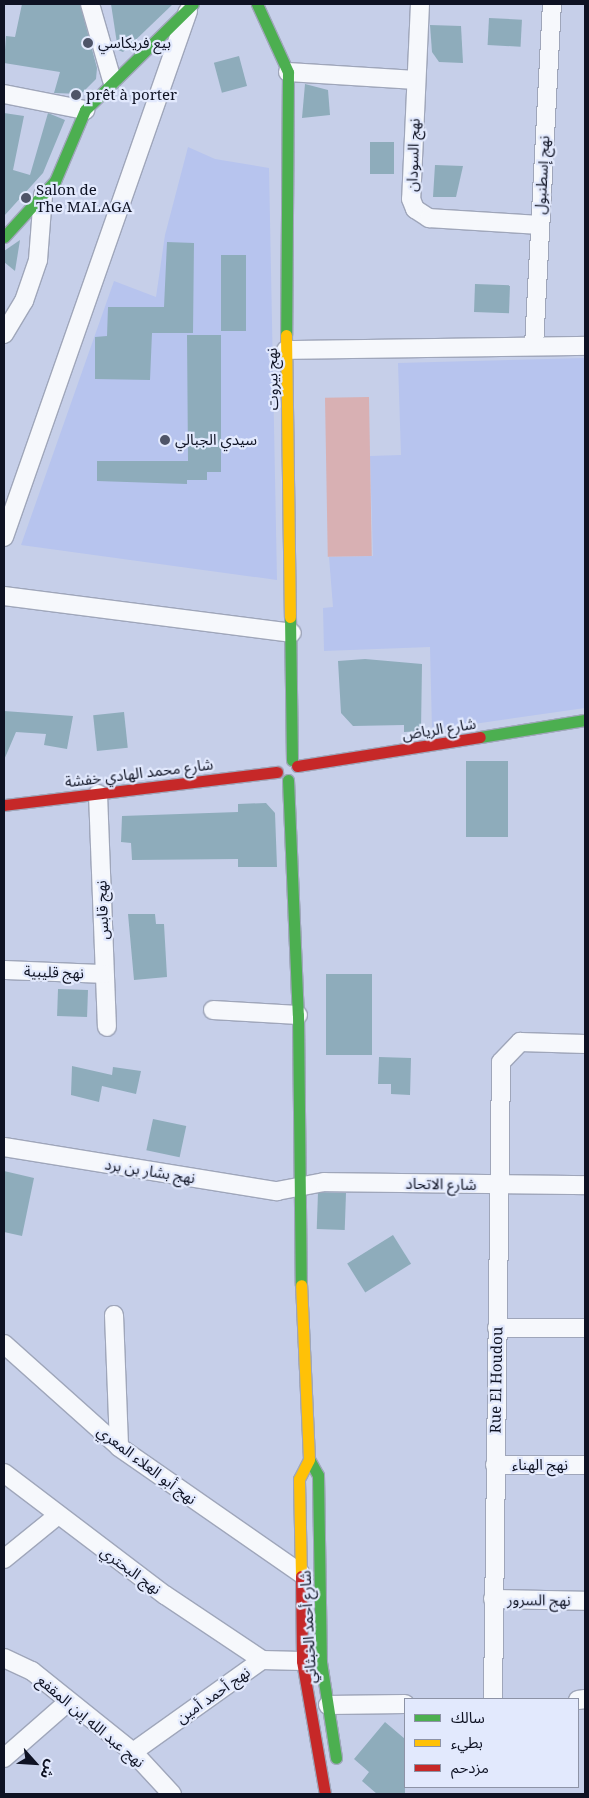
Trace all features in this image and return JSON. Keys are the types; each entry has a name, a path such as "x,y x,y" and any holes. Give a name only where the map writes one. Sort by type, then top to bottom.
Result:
{"street":[{"path":"90,4 112,80"},
{"name":"نهج بيروت","path":"257,4 288,72 286,350 294,763"},
{"name":"نهج السودان","path":"420,4 411,199 415,209 429,218 539,225"},
{"name":"نهج إسطنبول","path":"534,346 552,4"},
{"path":"4,237 43,195 62,166 85,110 112,80 190,7"},
{"path":"4,537 190,7"},
{"path":"288,72 416,80"},
{"path":"4,94 85,110"},
{"path":"4,334 24,301 38,260 43,195"},
{"path":"286,350 585,346"},
{"path":"4,596 292,633"},
{"name":"شارع الرياض","path":"294,763 585,720"},
{"path":"288,780 277,772 281,761 294,763 288,780 298,1015 297,1190 309,1459 299,1479 302,1661 325,1794"},
{"name":"شارع محمد الهادي خفشة","path":"4,806 277,772"},
{"name":"نهج قابس","path":"98,794 107,1027"},
{"name":"نهج قليبية","path":"4,970 104,974"},
{"path":"213,1010 298,1015"},
{"name":"Rue El Houdou","path":"492,1698 501,1062 520,1042 585,1044"},
{"name":"نهج بشار بن برد","path":"4,1147 277,1191 297,1190"},
{"name":"شارع الاتحاد","path":"297,1190 324,1182 585,1185"},
{"path":"114,1315 119,1447"},
{"path":"497,1328 585,1328"},
{"name":"نهج أبو العلاء المعري","path":"4,1344 119,1447 300,1573"},
{"name":"شارع أحمد الخبثاني","path":"309,1459 318,1474 321,1662 337,1768"},
{"name":"نهج الهناء","path":"495,1465 585,1465"},
{"name":"نهج البحتري","path":"4,1473 57,1516 262,1660"},
{"path":"4,1558 57,1516"},
{"name":"نهج السرور","path":"493,1600 585,1601"},
{"name":"نهج عبد الله إبن المقفع","path":"4,1658 32,1671 132,1752 172,1794"},
{"name":"نهج أحمد أمين","path":"132,1752 262,1660 302,1661"},
{"path":"4,1758 68,1702"},
{"path":"328,1705 404,1704"}],"shaded area":[{"name":"سيدي الجبالي","path":"188,147 215,159 269,168 277,580 21,545 114,281 156,297 165,235"},
{"path":"585,358 585,708 432,730 430,647 324,651 323,608 333,607 329,557 373,556 370,456 401,455 398,363"},
{"path":"369,397 372,556 328,557 325,398"}],"building":[{"path":"22,4 80,4 97,68 96,79 81,94 54,93 60,72 4,63 6,36 15,37"},
{"path":"111,4 173,4 123,52 118,50"},
{"path":"489,18 522,20 521,47 488,45"},
{"path":"430,25 461,26 463,63 439,62 432,52"},
{"path":"239,56 247,86 222,93 214,63"},
{"path":"305,84 328,90 330,115 302,118"},
{"path":"4,113 24,116 13,170 30,175 48,113 65,120 43,173 4,216"},
{"path":"370,142 394,142 394,174 370,174"},
{"path":"435,165 463,166 456,197 433,197"},
{"path":"20,240 15,271 4,262 4,251"},
{"path":"167,242 194,243 193,333 152,333 150,380 95,379 95,337 107,336 108,307 164,307"},
{"path":"221,255 246,255 246,331 221,331"},
{"path":"475,284 510,285 509,313 474,312"},
{"path":"187,335 221,335 221,472 207,472 207,480 187,480 187,484 97,481 97,461 188,461"},
{"path":"365,659 422,664 421,731 404,732 404,725 353,726 341,713 338,661"},
{"path":"4,711 73,716 67,749 44,745 46,734 16,732 4,760"},
{"path":"124,712 128,748 97,751 93,715"},
{"path":"466,761 508,761 508,837 466,837"},
{"path":"266,803 275,813 277,867 238,867 238,859 132,860 131,843 121,842 122,816 238,812 238,804"},
{"path":"128,914 155,914 156,924 164,924 167,977 134,980"},
{"path":"326,974 372,974 372,1055 326,1055"},
{"path":"58,989 88,990 87,1017 57,1016"},
{"path":"379,1057 411,1058 410,1095 391,1094 391,1084 378,1084"},
{"path":"72,1066 112,1075 113,1067 141,1071 136,1094 102,1086 99,1102 71,1095"},
{"path":"153,1119 186,1126 180,1157 146,1150"},
{"path":"4,1171 34,1178 22,1236 4,1232"},
{"path":"318,1192 346,1193 345,1230 317,1229"},
{"path":"393,1235 411,1264 365,1292 347,1264"},
{"path":"385,1722 404,1738 405,1794 377,1794 362,1781 369,1772 354,1759"}],"traffic: fast":[{"path":"4,237 55,181 85,110 193,4"},
{"path":"257,4 288,72 286,335"},
{"path":"290,617 292,760"},
{"path":"480,737 585,720"},
{"path":"288,780 298,1015 301,1285"},
{"path":"309,1459 318,1475 321,1662 336,1758"}],"traffic: slow":[{"path":"286,335 290,617"},
{"path":"301,1285 309,1459 299,1479 301,1576"}],"traffic: jam":[{"path":"297,766 480,737"},
{"path":"4,805 277,772"},
{"path":"301,1576 302,1661 325,1794"}],"place":[{"name":"بيع فريكاسي","path":"88,43"},
{"name":"prêt à porter","path":"76,95"},
{"name":"Salon de The MALAGA","path":"26,198"},
{"name":"سيدي الجبالي","path":"165,440"}]}
